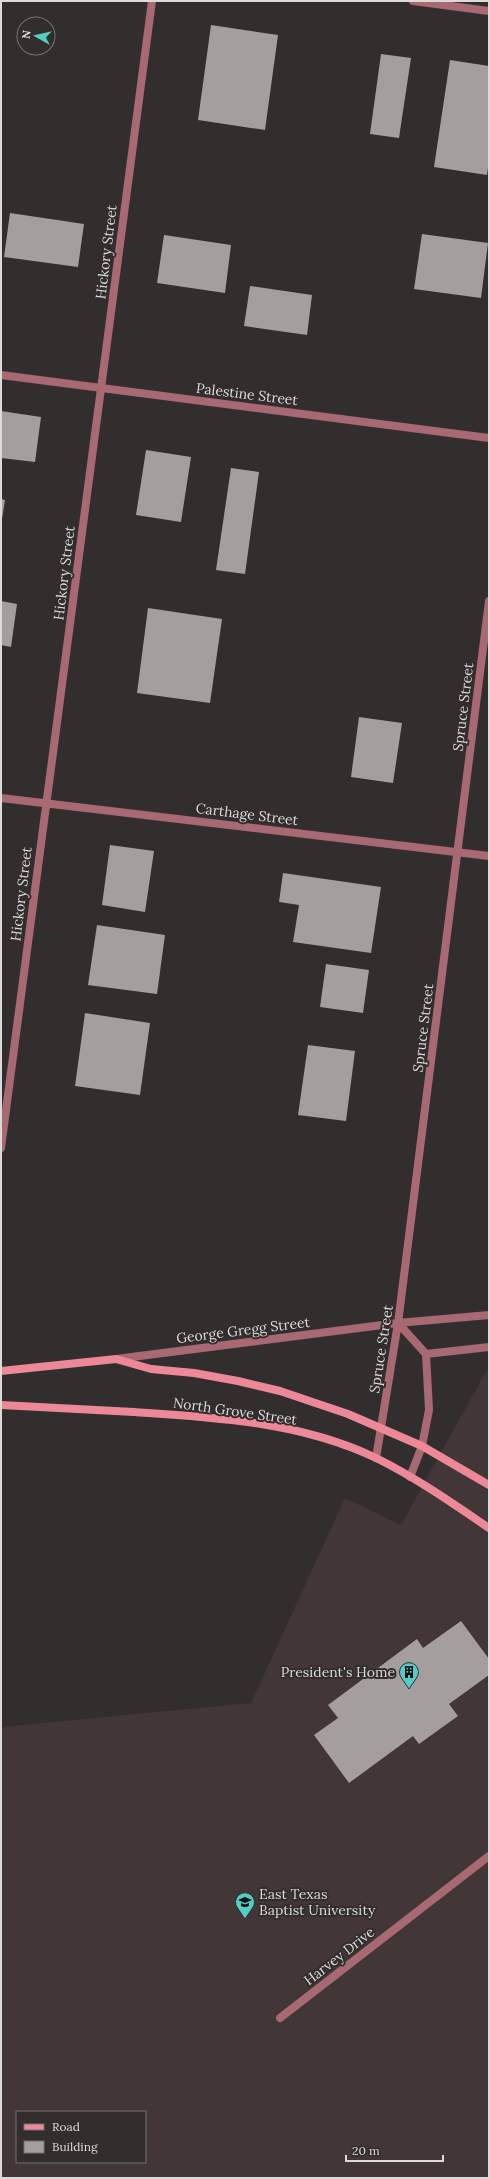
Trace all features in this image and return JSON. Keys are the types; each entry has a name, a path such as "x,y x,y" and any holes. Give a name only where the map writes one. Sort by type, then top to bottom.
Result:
{"main road":[{"name":"George Gregg Street","path":"1,1371 116,1359"},
{"name":"North Grove Street","path":"116,1359 151,1369 201,1374 280,1391 348,1414 382,1428 422,1446 489,1485"},
{"name":"North Grove Street","path":"1,1404 178,1415 253,1424 322,1438 376,1458 410,1477 489,1528"}],"street":[{"name":"Hickory Street","path":"1,1148 152,1"},
{"path":"413,1 489,11"},
{"name":"Palestine Street","path":"1,375 489,438"},
{"name":"Spruce Street","path":"376,1458 398,1323 489,601"},
{"name":"Carthage Street","path":"1,798 489,856"},
{"name":"George Gregg Street","path":"116,1359 398,1323 489,1315"},
{"path":"398,1323 426,1354 429,1410 422,1446 410,1477"},
{"path":"426,1354 489,1347"},
{"name":"Harvey Drive","path":"280,2018 489,1856"}],"shaded area":[{"name":"East Texas Baptist University","path":"486,1371 489,1371 489,2178 1,2178 1,1727 251,1703 345,1498 401,1525"}],"building":[{"path":"211,25 278,35 265,130 198,120"},
{"path":"381,54 411,58 399,138 370,134"},
{"path":"450,60 489,66 489,160 487,175 434,167"},
{"path":"10,213 84,224 78,267 4,257"},
{"path":"422,234 488,243 481,298 414,289"},
{"path":"164,235 231,245 225,293 157,283"},
{"path":"250,286 312,295 307,335 244,326"},
{"path":"1,411 41,417 35,462 1,458"},
{"path":"146,450 191,457 181,522 136,515"},
{"path":"231,468 259,472 245,574 216,570"},
{"path":"1,499 5,500 2,519 1,519"},
{"path":"1,601 17,604 11,647 1,645"},
{"path":"148,608 222,619 210,703 137,693"},
{"path":"359,717 402,723 393,783 351,777"},
{"path":"110,845 154,851 145,912 102,905"},
{"path":"283,873 381,887 371,953 293,942 299,905 279,902"},
{"path":"97,925 165,935 157,994 88,985"},
{"path":"326,964 369,970 363,1013 320,1007"},
{"path":"85,1013 150,1023 140,1095 75,1086"},
{"path":"308,1045 355,1051 346,1121 298,1115"},
{"name":"President's Home","path":"461,1621 489,1659 489,1675 449,1704 458,1716 419,1744 413,1736 349,1783 314,1735 338,1718 328,1705 417,1639 423,1648"}],"place":[{"name":"President's Home","path":"409,1689"},
{"name":"East Texas Baptist University","path":"245,1919"}]}
